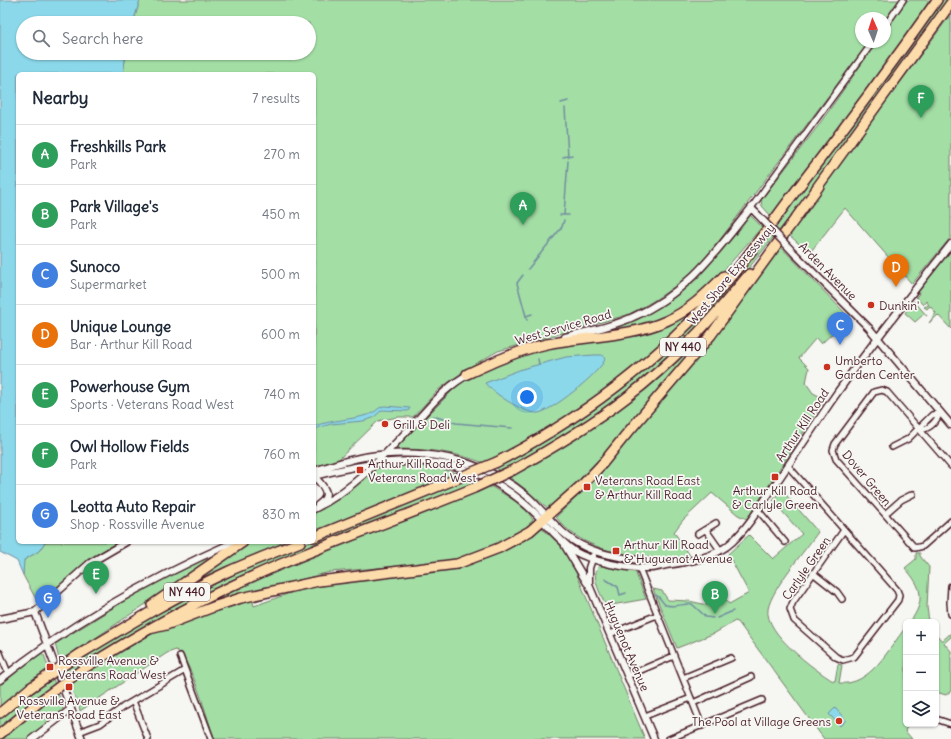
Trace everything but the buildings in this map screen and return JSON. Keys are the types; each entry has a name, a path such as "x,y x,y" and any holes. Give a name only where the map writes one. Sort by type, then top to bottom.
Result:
{"highway":[{"name":"West Shore Expressway","path":"316,535 456,480 497,462 552,432 584,412 619,386 652,358 683,329 738,269 777,215 856,112 937,0"},
{"name":"West Shore Expressway","path":"0,734 44,698 83,669 148,629 202,600 272,568 474,488 513,470 560,444 594,422 628,397 662,368 721,307 819,186 951,3"},
{"path":"148,629 166,625 204,610 242,598 319,581 457,564 499,548 530,531 584,483 603,463 711,335 819,186"},
{"path":"467,374 522,351 546,344 650,327 679,315 695,304 723,277 777,215"},
{"path":"80,654 240,544"},
{"name":"NY 440","path":"0,713 30,688 80,654 137,619 228,571 295,544"}],"street":[{"path":"891,17 903,0"},
{"path":"751,208 869,48"},
{"name":"Arden Avenue","path":"751,208 857,315 951,425"},
{"name":"West Service Road","path":"316,507 330,501 346,490 384,455 434,402 467,374 496,359 632,318 656,306 679,290 699,272 751,208"},
{"name":"Arthur Kill Road","path":"561,540 572,550 592,559 639,568 652,568 692,561 720,550 736,538 758,510 832,400 877,338 951,244"},
{"name":"Dover Green","path":"951,466 887,392 879,390 874,392 835,444 833,450 836,459 913,546 917,548 923,546 951,521"},
{"path":"892,447 908,439 920,430 922,424 932,416 940,413"},
{"path":"316,469 363,457 384,455 436,455 474,464 510,484 545,518 561,540 589,585"},
{"path":"316,476 376,462 425,462 462,468 483,476 511,491 582,546 596,551 664,565"},
{"name":"Carlyle Green","path":"788,466 898,590 898,600 851,659 843,660 836,657 792,616 791,606 844,530"},
{"path":"316,478 322,482 325,489 325,496 322,503 316,507"},
{"path":"885,514 901,500 913,494"},
{"path":"758,510 785,542"},
{"path":"698,534 716,523"},
{"path":"706,530 720,550"},
{"path":"0,619 35,612 74,580 90,563 123,544"},
{"path":"0,680 47,645 146,585 230,544"},
{"name":"Huguenot Avenue","path":"596,551 592,559 588,575 589,585 654,739"},
{"path":"639,568 702,726"},
{"path":"814,573 837,592 842,599"},
{"path":"951,586 951,614"},
{"path":"35,612 82,739"},
{"path":"610,634 658,615"},
{"path":"0,653 8,674"},
{"path":"180,656 209,738"},
{"path":"628,676 674,656"},
{"path":"683,678 732,658"},
{"path":"79,732 100,724 133,701 185,670"},
{"path":"645,716 692,700 751,677"},
{"path":"669,739 762,700"},
{"path":"133,701 148,739"},
{"path":"32,739 71,709"},
{"path":"939,720 951,724"}],"green space":[{"path":"140,0 899,0 891,12 855,12 855,48 864,48 701,265 683,280 657,299 627,315 498,351 468,368 438,390 413,417 398,417 378,421 338,460 316,466 316,72 123,72 125,60 316,60 316,16 135,16"},
{"path":"907,0 930,0 876,78 771,216 762,206 761,200 818,126 873,48 891,48 891,23"},
{"path":"939,0 948,0 814,187 707,320 639,384 556,443 501,471 494,467 558,433 595,409 650,364 703,314"},
{"path":"951,14 951,237 912,284 845,208 812,250 807,251 788,234"},
{"path":"750,215 762,227 725,269 688,305 655,323 585,336 652,311 679,294 698,278"},
{"path":"780,246 847,315 847,320 821,344 816,338 799,358 809,368 806,383 813,393 825,399 747,519 738,515 712,493 683,520 674,532 691,557 661,560 603,548 589,543 566,528 556,517 589,485 588,483"},
{"path":"951,250 951,329 938,315 929,323 936,313 930,306 927,309 924,307 929,305 926,301 923,305 916,297 919,294 918,292"},
{"path":"914,301 927,316 924,314 915,322 905,313"},
{"path":"698,307 659,347 626,375 582,408 545,432 484,463 463,456 441,452 395,448 462,381 500,362 532,351 617,335"},
{"path":"709,328 711,330 598,463 550,510 509,477 573,441 610,416 661,375"},
{"path":"419,466 441,469 460,474 316,530 316,510 344,495 374,469"},
{"path":"471,478 479,481 284,560 66,676 64,670 109,640 193,592 303,544 316,544 316,539"},
{"path":"490,486 509,497 526,510 534,522 508,539 463,558 412,565 330,572 206,604 249,583"},
{"path":"781,489 818,532 782,580 771,600 768,609 769,619 774,629 792,650 803,660 833,681 835,681 838,664 842,665 839,683 850,683 869,673 886,655 903,631 903,727 907,727 905,731 912,739 824,739 738,622 735,621 715,633 677,648 653,589 662,591 668,600 689,601 707,605 723,596 729,604 749,593 728,554 749,535 773,559 802,534 773,501"},
{"path":"541,527 564,549 575,570 645,739 214,739 193,677 182,655 176,650 167,653 80,711 69,684 138,641 189,617 215,608 241,601 267,597 253,602 254,606 318,583 465,565 490,557 518,544"},
{"path":"44,544 115,544 91,558 43,602 37,601 23,575 24,560 39,551"},
{"path":"245,544 281,544 212,573 166,597"},
{"path":"233,545 60,662 55,644 158,580"},
{"path":"916,553 920,553 920,556 929,567 927,607 929,619 912,619 918,607 920,594 915,581 905,568 916,559"},
{"path":"600,565 635,571 646,599 606,606 596,580 597,569"},
{"path":"951,633 951,637 944,643 951,651 951,691 946,695 939,693 939,638 942,641"},
{"path":"41,653 44,655 49,669 0,707 0,685"},
{"path":"53,678 55,685 0,728 0,718"},
{"path":"58,692 64,712 28,739 0,739"}],"water":[{"path":"0,0 140,0 135,16 16,16 16,60 125,60 123,72 16,72 16,544 44,544 39,551 24,560 23,575 17,561 0,552"},
{"path":"602,355 605,359 595,373 563,400 552,407 537,413 524,410 501,397 485,383 522,369 566,357"},
{"path":"384,406 410,408 408,411 382,410 373,418 363,421 331,424 316,428 316,425 369,414"},
{"path":"835,708 846,720 840,726 829,714"}],"waterway":[{"path":"561,103 568,101"},
{"path":"565,108 568,157"},
{"path":"563,157 572,155"},
{"path":"564,215 568,161"},
{"path":"560,215 569,215"},
{"path":"528,269 562,227 564,220"},
{"path":"523,275 517,283 527,320"},
{"path":"526,316 532,314"},
{"path":"538,359 539,364"},
{"path":"433,416 456,423 512,428"},
{"path":"605,579 618,587 620,595 626,593"},
{"path":"655,595 659,597 666,605 673,606 692,604 706,617 713,618"},
{"path":"717,618 733,611"}],"place":[{"name":"Owl Hollow Fields","path":"921,118"},
{"name":"Freshkills Park","path":"523,225"},
{"name":"Unique Lounge","path":"896,287"},
{"name":"Dunkin'","path":"871,305"},
{"name":"Sunoco","path":"840,345"},
{"name":"Umberto Garden Center","path":"827,367"},
{"name":"Grill & Deli","path":"385,424"},
{"name":"Arthur Kill Road & Veterans Road West","path":"360,470"},
{"name":"Arthur Kill Road & Carlyle Green","path":"775,477"},
{"name":"Veterans Road East & Arthur Kill Road","path":"587,487"},
{"name":"Arthur Kill Road & Huguenot Avenue","path":"616,551"},
{"name":"Powerhouse Gym","path":"96,594"},
{"name":"Park Village's","path":"715,614"},
{"name":"Leotta Auto Repair","path":"48,618"},
{"name":"Rossville Avenue & Veterans Road West","path":"50,667"},
{"name":"Rossville Avenue & Veterans Road East","path":"69,687"},
{"name":"The Pool at Village Greens","path":"839,721"}]}
